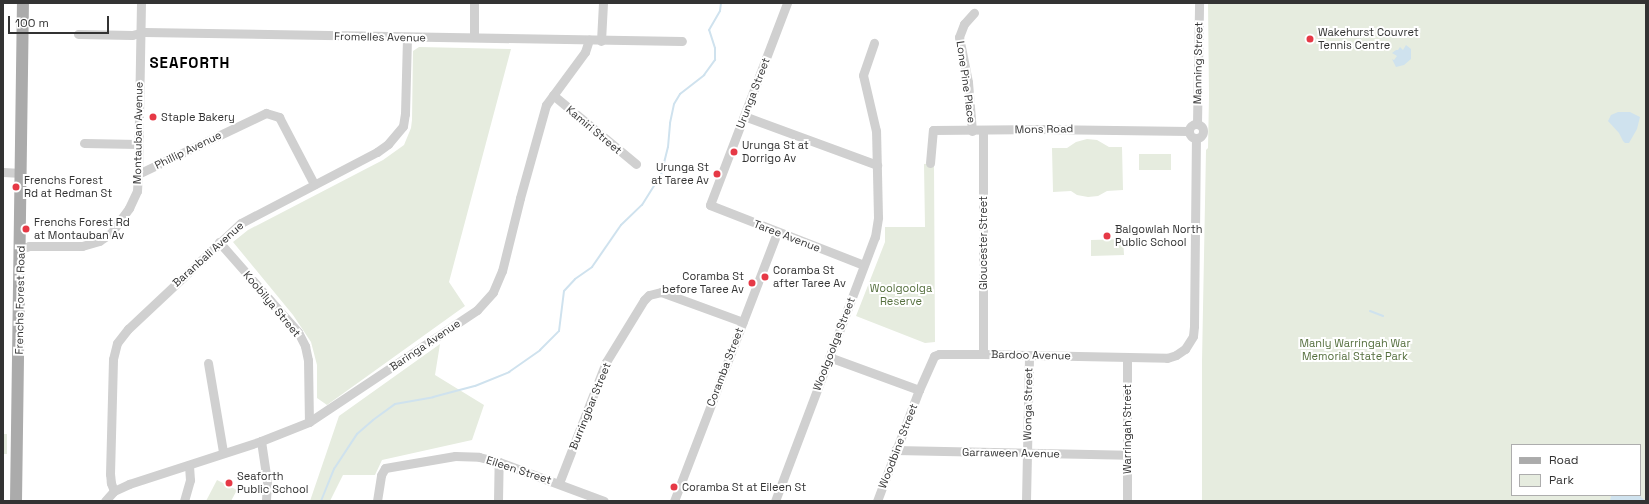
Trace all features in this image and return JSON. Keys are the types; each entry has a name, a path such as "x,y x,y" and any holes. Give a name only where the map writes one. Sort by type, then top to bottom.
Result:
{"main road":[{"name":"Frenchs Forest Road","path":"16,501 23,3"}],"street":[{"name":"Montauban Avenue","path":"20,249 29,246 82,246 99,241 111,233 129,208 137,191 138,174 141,3"},
{"path":"474,3 474,37"},
{"path":"601,41 603,3"},
{"name":"Urunga Street","path":"710,205 787,3"},
{"name":"Manning Street","path":"1197,124 1199,3"},
{"name":"Lone Pine Place","path":"972,131 968,82 959,37 964,24 974,13"},
{"name":"Fromelles Avenue","path":"78,34 132,35 140,32 407,38 474,37 601,41 682,41"},
{"name":"Baranbali Avenue","path":"114,491 110,474 113,359 117,343 128,329 241,223 377,152 397,135 403,126 405,114 407,38"},
{"name":"Baringa Avenue","path":"105,501 114,491 130,484 261,441 309,422 477,310 493,292 502,271 546,105 585,52 589,40"},
{"name":"Woolgoolga Street","path":"775,501 875,237 878,217 876,131 863,75 874,43"},
{"name":"Kamiri Street","path":"552,95 636,164"},
{"name":"Phillip Avenue","path":"138,174 266,113 279,117 314,184"},
{"path":"744,116 877,165"},
{"path":"1192,124 1197,124 1202,127 1202,136 1196,138 1191,136 1189,130 1192,124"},
{"name":"Mons Road","path":"930,163 933,130 1189,130"},
{"name":"Gloucester Street","path":"983,131 983,354"},
{"name":"Bardoo Avenue","path":"919,390 934,356 939,354 1167,358 1176,355 1185,349 1193,336 1196,138"},
{"path":"84,143 138,144"},
{"path":"3,172 21,173"},
{"name":"Taree Avenue","path":"710,205 864,265"},
{"name":"Coramba Street","path":"674,501 777,232"},
{"name":"Koobilya Street","path":"219,242 298,332 305,346 308,360 309,422"},
{"name":"Burringbar Street","path":"559,483 606,362 644,300 654,293 661,292 742,322"},
{"name":"Wonga Street","path":"1026,501 1029,355"},
{"path":"830,357 919,390"},
{"name":"Warringah Street","path":"1127,357 1127,501"},
{"path":"208,364 224,452"},
{"name":"Woodbine Street","path":"877,501 895,450 919,390"},
{"path":"261,441 268,481 266,501"},
{"name":"Garraween Avenue","path":"895,450 1127,455"},
{"name":"Eileen Street","path":"377,501 381,475 385,468 455,456 479,457 499,462 559,483 604,501"},
{"path":"498,501 499,462"},
{"path":"184,501 190,480 189,465"}],"green space":[{"name":"Manly Warringah War Memorial State Park","path":"1208,3 1646,3 1646,501 1202,501 1202,361 1206,150 1208,148"},
{"path":"419,47 511,49 449,282 465,306 327,405 317,398 317,365 311,342 293,315 233,242 248,230 383,160 404,145 411,128 412,120 413,51"},
{"path":"1087,139 1097,140 1109,147 1122,147 1123,190 1107,191 1098,196 1088,197 1077,195 1071,191 1053,192 1052,148 1067,148 1076,142"},
{"path":"1139,154 1171,154 1171,170 1139,170"},
{"name":"Woolgoolga Reserve","path":"934,163 935,342 925,343 856,316 885,242 885,227 925,227 924,164"},
{"path":"1123,239 1124,255 1091,256 1091,240"},
{"path":"440,344 435,375 484,405 472,440 382,460 375,475 343,475 330,501 310,501 339,416"},
{"path":"3,434 7,434 7,454 3,454"},
{"path":"217,480 237,490 231,501 206,501"}],"water":[{"path":"1406,45 1411,49 1411,59 1404,65 1396,67 1392,59 1394,60 1397,56 1392,53 1400,47 1403,50"},
{"path":"1618,112 1630,112 1640,117 1637,129 1629,143 1625,143 1623,141 1619,133 1608,121 1611,115"},
{"path":"1611,496 1640,496 1645,501 1610,501"}],"waterway":[{"path":"321,501 334,469 357,434 395,404 433,397 475,386 509,372 540,350 559,331 564,291 575,279 592,267 621,225 642,205 661,175 668,147 670,123 674,104 680,94 704,75 715,60 715,48 709,30 720,11 721,3"},
{"path":"1370,311 1383,316"}],"place":[{"name":"Wakehurst Couvret Tennis Centre","path":"1310,39"},
{"name":"Staple Bakery","path":"153,117"},
{"name":"Urunga St at Dorrigo Av","path":"734,152"},
{"name":"Urunga St at Taree Av","path":"717,174"},
{"name":"Frenchs Forest Rd at Redman St","path":"16,187"},
{"name":"Frenchs Forest Rd at Montauban Av","path":"26,229"},
{"name":"Balgowlah North Public School","path":"1107,236"},
{"name":"Coramba St after Taree Av","path":"765,277"},
{"name":"Coramba St before Taree Av","path":"752,283"},
{"name":"Seaforth Public School","path":"229,483"},
{"name":"Coramba St at Eileen St","path":"674,487"}],"district":[{"name":"SEAFORTH","path":"190,63"}]}
